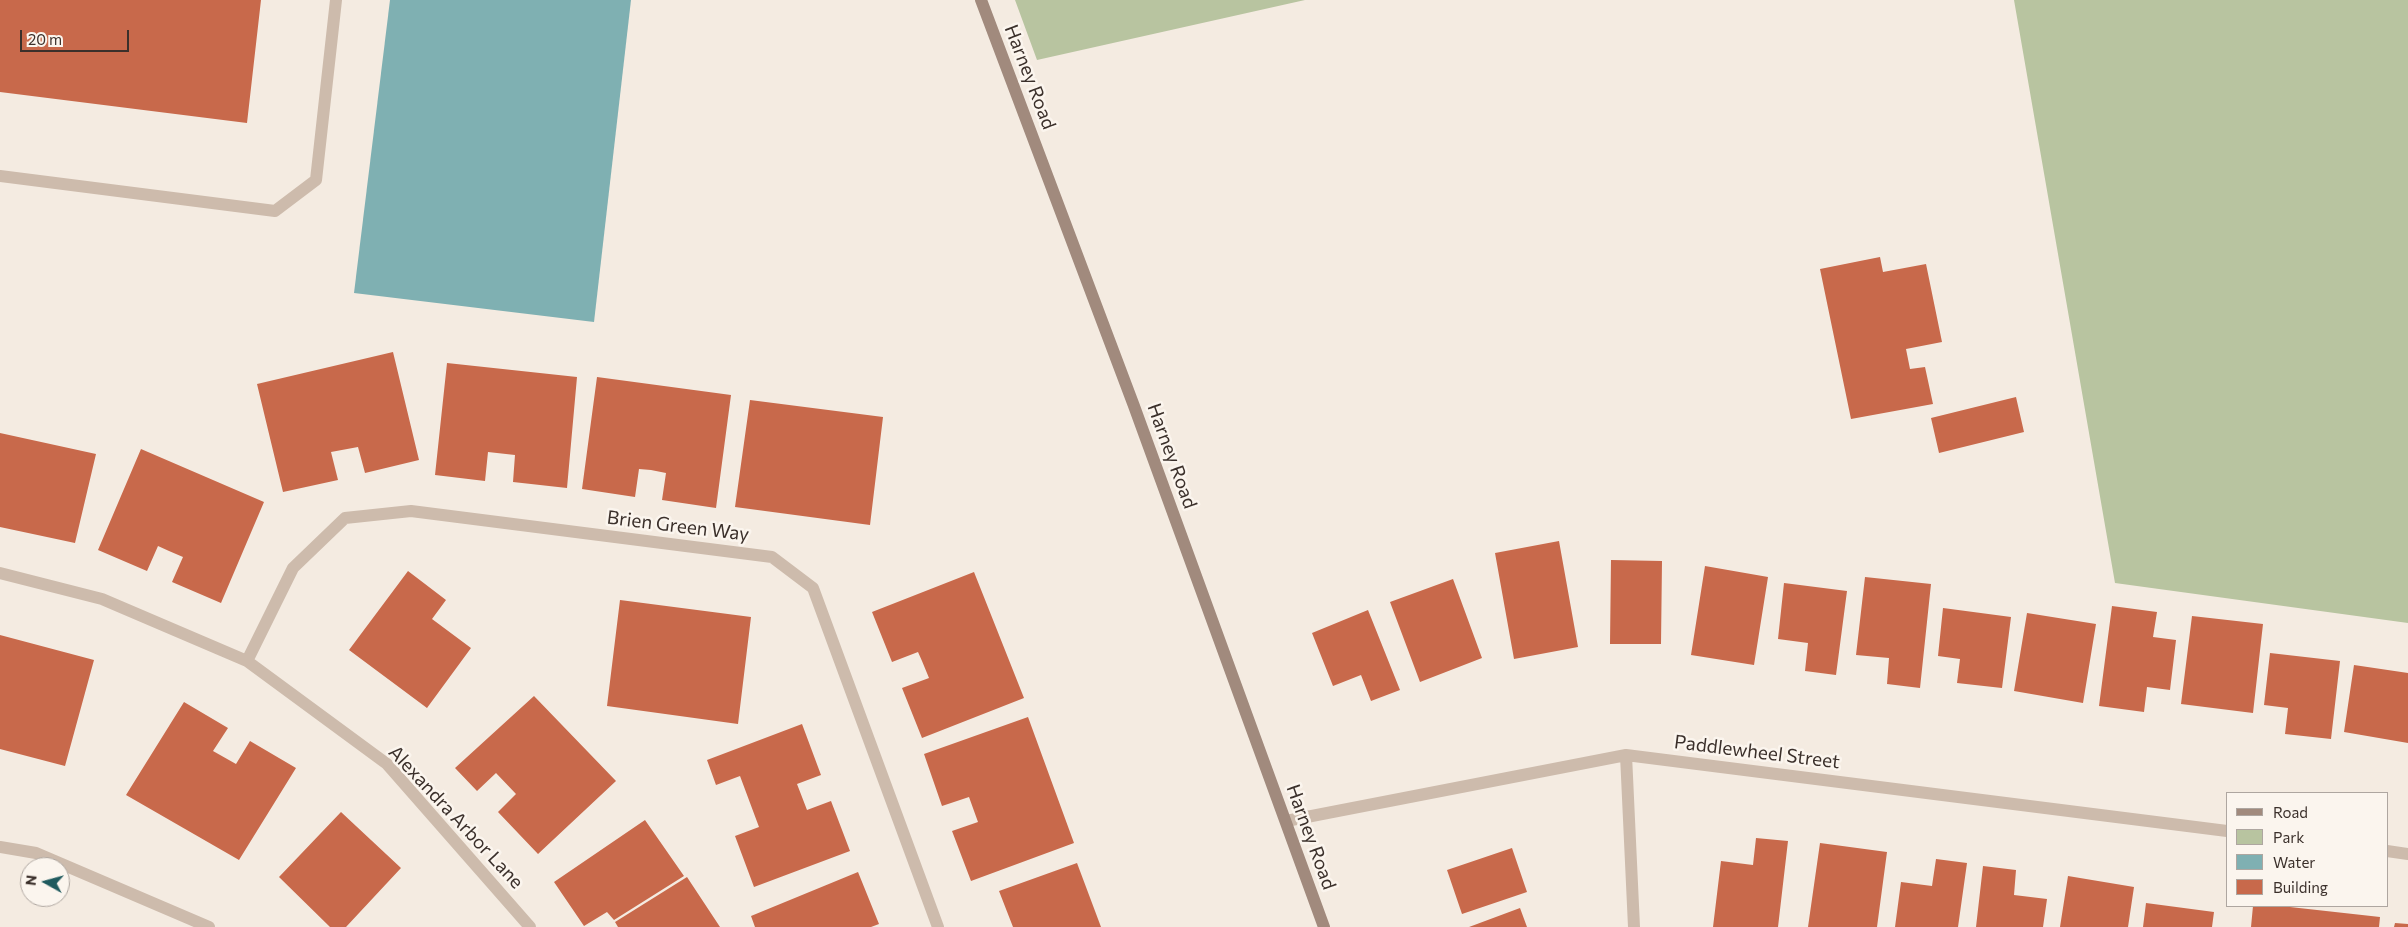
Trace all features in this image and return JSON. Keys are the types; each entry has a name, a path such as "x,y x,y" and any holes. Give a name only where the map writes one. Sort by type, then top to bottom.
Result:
{"street":[{"path":"0,176 275,211 316,180 336,0"},
{"name":"Harney Road","path":"981,0 1134,406 1324,927"},
{"name":"Brien Green Way","path":"247,661 294,568 345,518 411,511 772,557 813,588 938,927"},
{"name":"Alexandra Arbor Lane","path":"0,573 102,599 247,661 386,764 530,927"},
{"path":"1626,755 1634,927"},
{"name":"Paddlewheel Street","path":"1286,822 1626,755 2226,831"},
{"path":"0,847 36,853 209,927"},
{"path":"2388,851 2408,854"}],"green space":[{"path":"1015,0 1305,0 1037,60"},
{"path":"2014,0 2408,0 2408,623 2115,583"}],"water":[{"path":"390,0 631,0 594,322 354,293"}],"building":[{"path":"0,0 261,0 247,123 0,92"},
{"path":"1880,257 1883,272 1926,264 1942,342 1906,349 1910,369 1925,367 1933,404 1851,419 1820,269"},
{"path":"393,352 419,460 365,473 358,447 331,452 338,480 283,492 257,384"},
{"path":"447,363 577,377 567,488 513,482 515,455 488,452 485,481 435,475"},
{"path":"597,377 731,395 716,508 662,500 666,473 651,470 639,469 635,497 582,489"},
{"path":"2016,397 2024,432 1939,453 1931,418"},
{"path":"750,400 883,417 870,525 735,507"},
{"path":"0,433 96,454 75,543 0,527"},
{"path":"141,449 264,502 221,603 172,582 183,557 158,546 147,571 98,550"},
{"path":"1559,541 1578,647 1514,659 1495,553"},
{"path":"1611,560 1662,561 1661,644 1610,644"},
{"path":"1705,566 1768,577 1754,665 1691,655"},
{"path":"408,571 446,600 432,619 471,648 427,708 349,650"},
{"path":"974,572 1024,698 922,738 902,688 929,678 918,652 892,662 872,612"},
{"path":"1865,577 1931,584 1920,688 1887,684 1889,658 1856,655"},
{"path":"1453,579 1482,658 1420,682 1390,602"},
{"path":"1784,583 1847,591 1836,675 1805,671 1808,643 1778,639"},
{"path":"620,600 751,617 738,724 607,706"},
{"path":"2112,606 2157,612 2153,637 2176,640 2170,690 2147,687 2144,712 2099,706"},
{"path":"1943,608 2011,617 2002,688 1957,683 1960,659 1938,656"},
{"path":"1368,610 1400,690 1371,701 1361,675 1333,686 1312,633"},
{"path":"2027,613 2096,624 2083,703 2014,691"},
{"path":"2192,616 2263,624 2253,713 2181,704"},
{"path":"0,635 94,660 65,766 0,749"},
{"path":"2270,653 2340,661 2331,739 2285,734 2288,708 2264,705"},
{"path":"2354,665 2408,673 2408,743 2344,732"},
{"path":"534,696 616,781 538,854 498,812 516,794 496,773 477,791 455,768"},
{"path":"184,702 228,728 213,751 236,764 250,741 296,768 239,860 126,795"},
{"path":"1028,717 1074,843 971,881 952,831 978,822 969,797 942,806 924,754"},
{"path":"802,724 821,775 797,784 807,810 831,801 850,851 754,887 735,836 759,827 740,776 716,785 707,760"},
{"path":"341,812 401,868 346,927 330,927 279,877"},
{"path":"645,820 684,876 614,920 607,912 584,926 554,882"},
{"path":"1756,838 1788,841 1778,927 1713,927 1721,861 1753,865"},
{"path":"1820,843 1887,852 1877,927 1808,927"},
{"path":"1512,848 1527,892 1462,914 1447,870"},
{"path":"1936,859 1967,863 1958,927 1895,927 1901,882 1932,886"},
{"path":"1077,863 1101,927 1013,927 999,891"},
{"path":"1983,866 2016,870 2014,895 2047,899 2043,927 1976,927"},
{"path":"858,872 879,924 871,927 755,927 751,916"},
{"path":"2068,876 2134,887 2128,927 2060,927"},
{"path":"687,877 720,927 618,927 615,922"},
{"path":"2146,903 2214,912 2212,927 2143,927"},
{"path":"2253,907 2290,907 2380,917 2379,927 2251,927"},
{"path":"1520,908 1527,927 1469,927"},
{"path":"2395,923 2408,924 2408,927 2394,927"}]}
